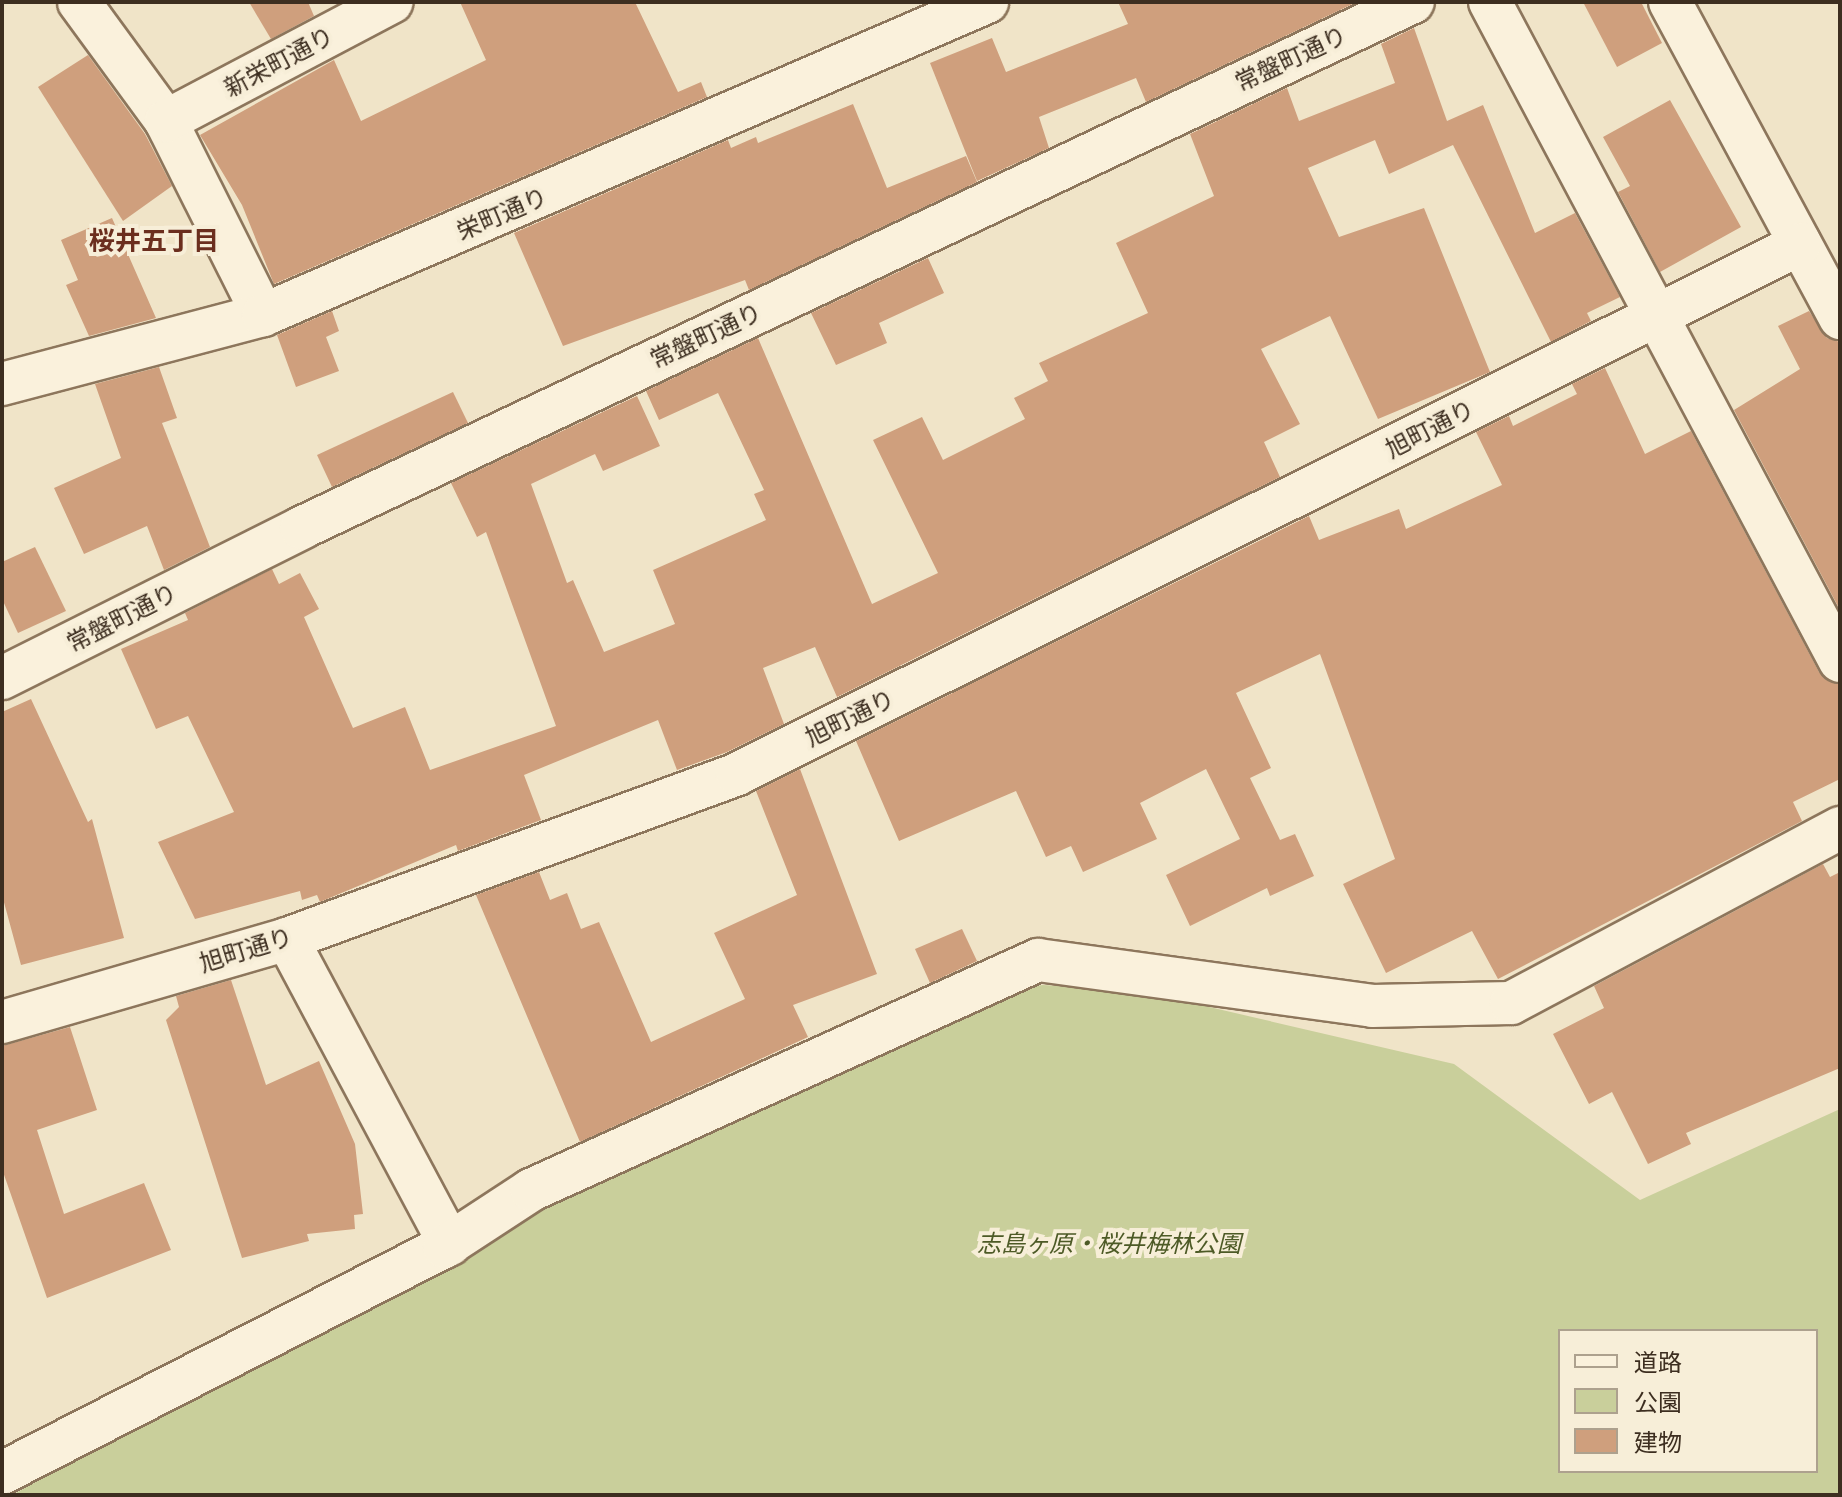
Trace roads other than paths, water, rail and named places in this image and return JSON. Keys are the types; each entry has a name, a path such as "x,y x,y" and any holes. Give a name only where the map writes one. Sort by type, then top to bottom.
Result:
{"street":[{"path":"79,2 166,121 263,315"},
{"name":"新栄町通り","path":"166,121 392,2"},
{"name":"栄町通り","path":"2,384 263,315 987,2"},
{"name":"常盤町通り","path":"2,678 301,528 1413,2"},
{"path":"1490,2 1840,661"},
{"path":"1670,2 1840,318"},
{"name":"旭町通り","path":"2,1022 287,939 737,774 1800,244"},
{"path":"2,1473 450,1244 531,1190 1038,960 1372,1006 1511,1003 1840,828"},
{"path":"287,939 450,1244"}],"district":[{"name":"桜井五丁目","path":"154,242"}],"park label":[{"name":"志島ヶ原・桜井梅林公園","path":"1109,1244"}]}
